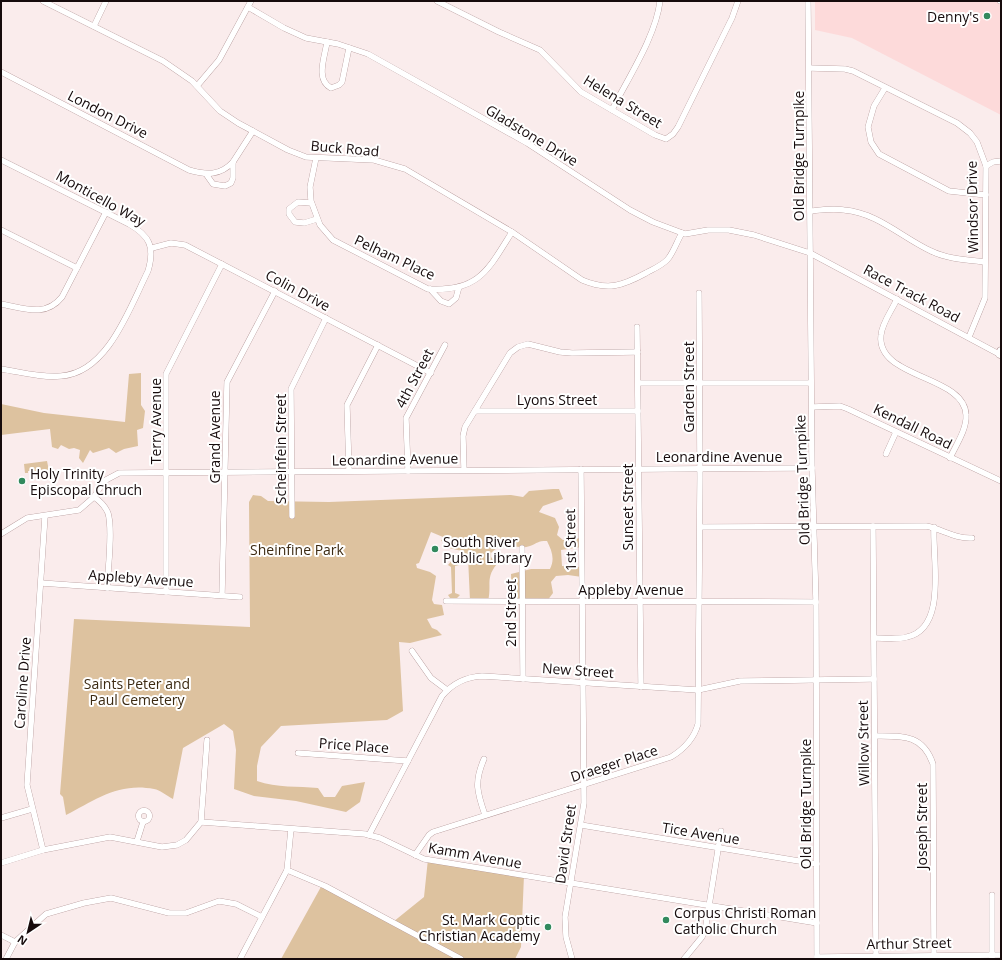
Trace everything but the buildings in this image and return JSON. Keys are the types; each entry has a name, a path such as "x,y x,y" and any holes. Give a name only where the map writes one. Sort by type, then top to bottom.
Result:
{"street":[{"name":"Buck Road","path":"43,1 163,60 197,86 220,111 288,150 306,157 374,160 405,169 512,232 582,280 601,287 614,287 629,283 657,267 667,260 682,233"},
{"path":"94,26 106,1"},
{"path":"197,86 219,60 251,1"},
{"name":"Helena Street","path":"438,1 540,50 581,92 655,135 666,139 673,134 732,18 738,1"},
{"path":"612,110 651,34 659,11 660,1"},
{"name":"Old Bridge Turnpike","path":"808,1 812,468 815,527 816,602 818,958"},
{"name":"Gladstone Drive","path":"248,7 290,31 306,38 327,42 368,54 527,143 630,210 653,222 682,233 729,230 754,235 810,253"},
{"path":"327,42 322,77 326,85 330,88 339,85 342,82 349,48"},
{"name":"Windsor Drive","path":"809,68 845,69 965,129 980,147 986,166 985,298 969,337"},
{"name":"London Drive","path":"1,72 189,170 206,174 212,174 225,170 233,162 253,131"},
{"path":"885,88 874,106 868,127 871,142 879,154 949,191 986,195"},
{"name":"Pelham Place","path":"316,158 310,187 311,203 317,219 333,240 409,280 430,289 442,290 459,287 474,281 488,270 512,232"},
{"name":"Monticello Way","path":"1,160 139,230 152,248"},
{"path":"986,166 993,162 1001,161"},
{"name":"London Drive","path":"206,174 213,184 225,186 231,183 233,178 233,162"},
{"path":"311,203 298,202 289,209 289,214 295,222 304,223 317,219"},
{"path":"810,211 843,209 859,213 877,219 932,252 952,258 985,262"},
{"path":"1,304 38,311 49,309 56,305 62,297 106,212"},
{"path":"1,230 77,268"},
{"name":"Colin Drive","path":"152,248 171,243 179,244 275,291 431,373"},
{"path":"1,369 45,376 63,376 85,369 96,362 111,344 148,271 152,259 152,248"},
{"name":"Race Track Road","path":"810,253 1001,353"},
{"name":"Terry Avenue","path":"166,592 166,374 222,264"},
{"path":"430,289 441,301 449,304 456,298 459,287"},
{"name":"Grand Avenue","path":"222,596 227,382 275,291"},
{"name":"Garden Street","path":"699,294 699,601"},
{"path":"897,299 882,329 881,341 884,352 896,363 956,395 965,409 966,422 950,458"},
{"name":"Scheinfein Street","path":"292,516 291,389 326,318"},
{"name":"Sunset Street","path":"637,327 641,687"},
{"path":"464,470 463,436 465,427 510,353 518,347 528,344 560,352 572,353 638,352"},
{"path":"349,471 348,405 378,345"},
{"name":"4th Street","path":"408,471 406,418 446,345"},
{"path":"638,383 811,383"},
{"name":"Kendall Road","path":"812,407 840,406 1001,481"},
{"name":"Lyons Street","path":"475,411 638,412"},
{"path":"886,454 896,432"},
{"name":"Leonardine Avenue","path":"1,534 27,518 79,510 94,497 104,480 119,473 638,468 812,468"},
{"name":"1st Street","path":"581,469 583,682"},
{"path":"94,497 104,505 110,524 107,588"},
{"name":"Caroline Drive","path":"43,850 27,785 45,516"},
{"name":"Willow Street","path":"873,526 876,957"},
{"path":"700,527 934,527 960,537 972,538"},
{"path":"874,638 900,638 913,635 923,628 930,618 934,597 934,527"},
{"name":"2nd Street","path":"522,548 523,679"},
{"name":"Appleby Avenue","path":"41,583 240,597"},
{"name":"Appleby Avenue","path":"446,601 816,602"},
{"name":"Draeger Place","path":"415,855 429,835 433,832 657,763 671,757 683,749 694,735 698,724 699,601"},
{"path":"412,651 431,678 447,690"},
{"name":"New Street","path":"369,835 439,701 447,690 457,683 473,677 583,682 698,690 740,681 874,679"},
{"name":"David Street","path":"572,959 565,927 584,803 583,682"},
{"name":"Joseph Street","path":"875,736 901,736 916,740 927,750 933,764 934,957"},
{"path":"1,863 43,850 110,837 162,847 177,845 192,835 201,822 207,740"},
{"name":"Price Place","path":"298,753 408,761"},
{"path":"484,759 477,779 477,793 485,816"},
{"path":"1,818 32,809"},
{"path":"137,841 143,822"},
{"name":"Kamm Avenue","path":"201,822 369,835 380,838 424,859 817,923"},
{"name":"Tice Avenue","path":"581,825 817,864"},
{"path":"240,959 287,870 290,829"},
{"path":"684,959 702,937 710,906 721,831"},
{"path":"287,870 325,886 461,959"},
{"path":"992,895 992,957"},
{"path":"6,959 15,942 27,929 46,914 84,903 111,898 175,913 186,913 219,901 236,904 262,917"},
{"path":"1,935 15,942"},
{"name":"Arthur Street","path":"818,958 992,957 1001,955"}],"shaded area":[{"path":"815,1 1001,1 1001,115 852,38 815,30"}],"green space":[{"path":"141,373 141,405 145,411 143,428 137,430 138,446 124,449 116,453 109,448 93,453 90,450 83,463 79,458 80,450 74,448 69,449 61,445 58,449 52,447 50,429 1,435 1,404 44,413 125,422 129,374"},
{"path":"47,461 49,471 28,471 28,473 25,473 24,464"},
{"path":"559,489 563,499 543,506 539,512 555,518 559,527 557,535 563,540 581,538 582,547 561,550 562,566 581,567 582,577 568,575 556,576 551,582 553,593 547,601 512,601 511,574 531,569 550,569 552,565 552,555 547,541 525,547 501,546 491,553 491,557 497,564 491,573 488,601 470,601 468,557 462,551 449,548 445,542 441,541 443,537 431,532 419,563 416,564 417,568 430,572 436,576 432,600 434,604 442,605 444,615 427,619 432,628 437,630 442,635 410,643 399,642 403,711 387,720 281,726 261,747 257,766 257,781 280,786 318,788 324,797 335,797 342,786 365,782 360,802 346,812 296,801 254,796 234,789 236,750 233,731 224,724 183,748 173,799 154,789 141,787 130,788 118,790 97,798 66,815 63,797 60,794 74,619 250,627 249,502 253,495 261,496 268,501 329,502 511,495 523,497 529,491"},
{"path":"452,560 456,561 459,565 455,566 455,593 460,595 457,598 450,598 448,595 452,593 451,567 448,565"},
{"path":"428,859 524,875 521,947 515,959 281,959 322,885 393,922 424,897"}],"place":[{"name":"Denny's","path":"987,16"},
{"name":"Holy Trinity Episcopal Chruch","path":"22,481"},
{"name":"South River Public Library","path":"435,549"},
{"name":"Corpus Christi Roman Catholic Church","path":"666,920"},
{"name":"St. Mark Coptic Christian Academy","path":"548,927"}],"park label":[{"name":"Sheinfine Park","path":"297,549"},
{"name":"Saints Peter and Paul Cemetery","path":"137,692"}]}
